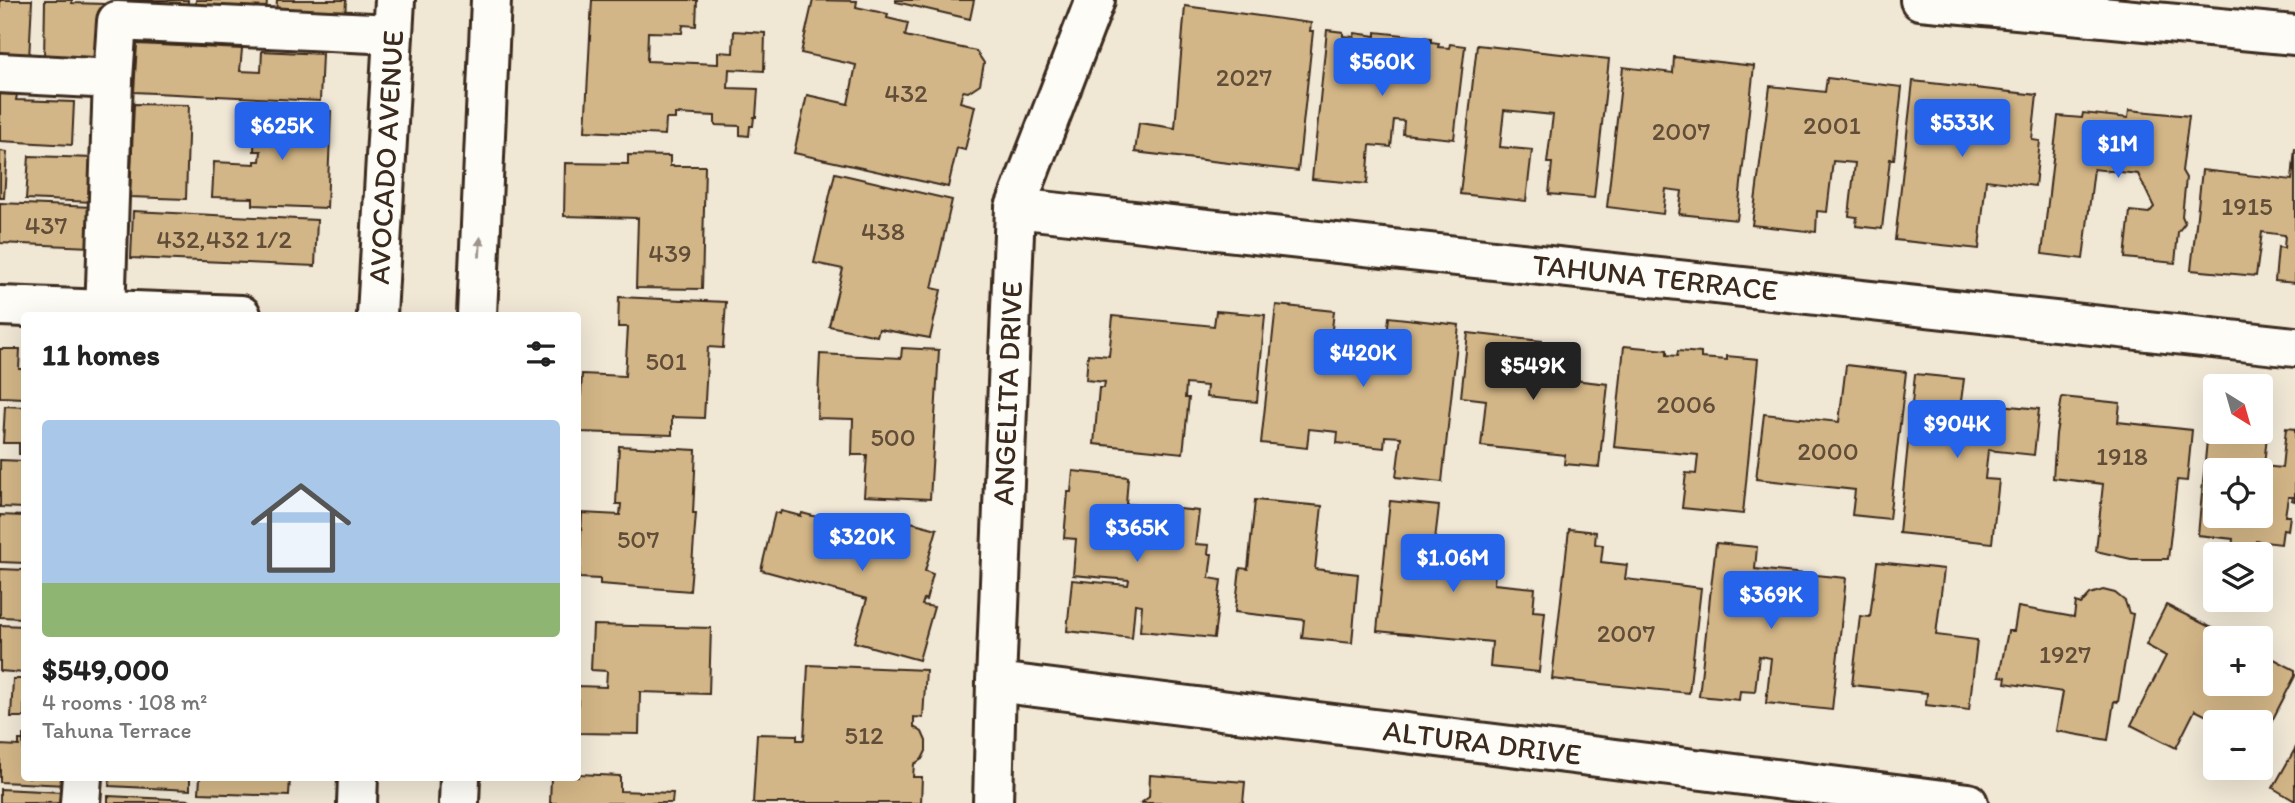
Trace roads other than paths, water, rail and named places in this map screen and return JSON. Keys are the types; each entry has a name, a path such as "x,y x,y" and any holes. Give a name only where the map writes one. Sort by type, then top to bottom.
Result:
{"street":[{"path":"477,312 491,0"},
{"name":"ANGELITA DRIVE","path":"993,803 1015,208 1094,0"},
{"path":"1920,0 2295,35"},
{"path":"105,312 117,21 394,17"},
{"name":"AVOCADO AVENUE","path":"377,312 394,17"},
{"path":"0,73 113,79"},
{"name":"TAHUNA TERRACE","path":"1015,208 2295,347"},
{"path":"0,306 90,312"},
{"name":"ALTURA DRIVE","path":"996,682 1968,803"},
{"path":"80,803 82,781"},
{"path":"357,803 358,781"},
{"path":"459,803 460,781"}]}
